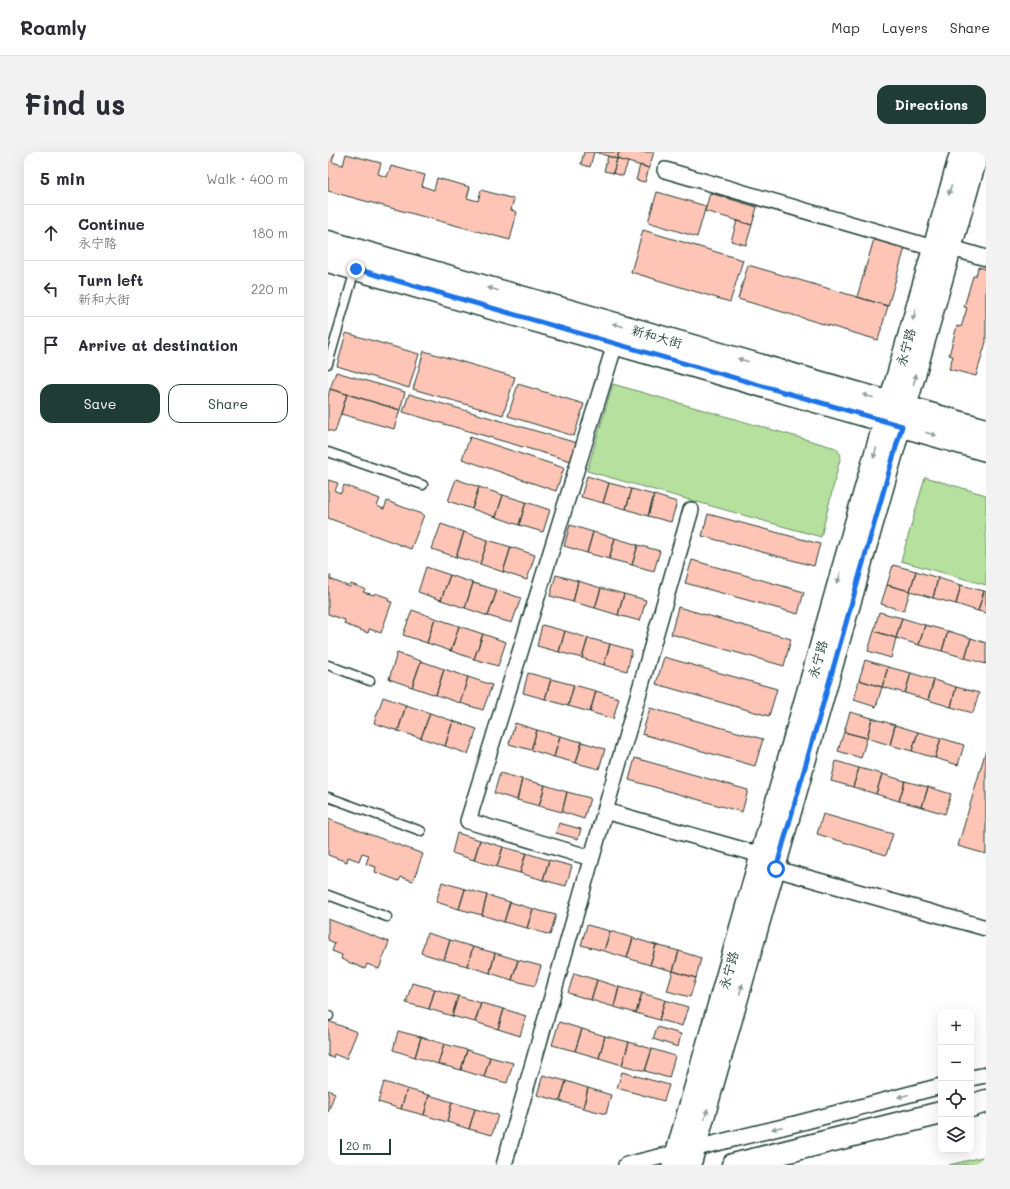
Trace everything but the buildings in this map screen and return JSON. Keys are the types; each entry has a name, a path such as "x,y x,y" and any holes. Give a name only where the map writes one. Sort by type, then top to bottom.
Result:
{"main road":[{"name":"新和大街","path":"328,242 895,414 986,450"},
{"name":"新和大街","path":"328,261 615,344 895,414 986,430"},
{"path":"974,1105 986,1102"},
{"path":"733,1165 938,1114"}],"street":[{"name":"永宁路","path":"694,1156 776,869 895,414 933,248 960,152"},
{"name":"永宁路","path":"674,1159 761,855 895,414 952,248 979,152"},
{"path":"665,170 933,248"},
{"path":"952,248 986,258"},
{"path":"591,858 468,821 615,344"},
{"path":"504,1165 691,510"},
{"path":"605,811 761,855"},
{"path":"776,869 986,928"},
{"path":"974,1077 986,1074"},
{"path":"626,1165 694,1156 938,1087"}],"lane":[{"path":"328,364 356,269"},
{"path":"328,452 423,485"},
{"path":"328,665 370,681"},
{"path":"328,797 421,831"},
{"path":"328,895 386,917"}],"green space":[{"path":"613,384 836,448 841,455 821,537 587,471"},
{"path":"925,477 986,495 986,585 901,561"},
{"path":"986,1156 986,1165 949,1165"}],"route":[{"path":"356,269 902,426 776,869"}]}
